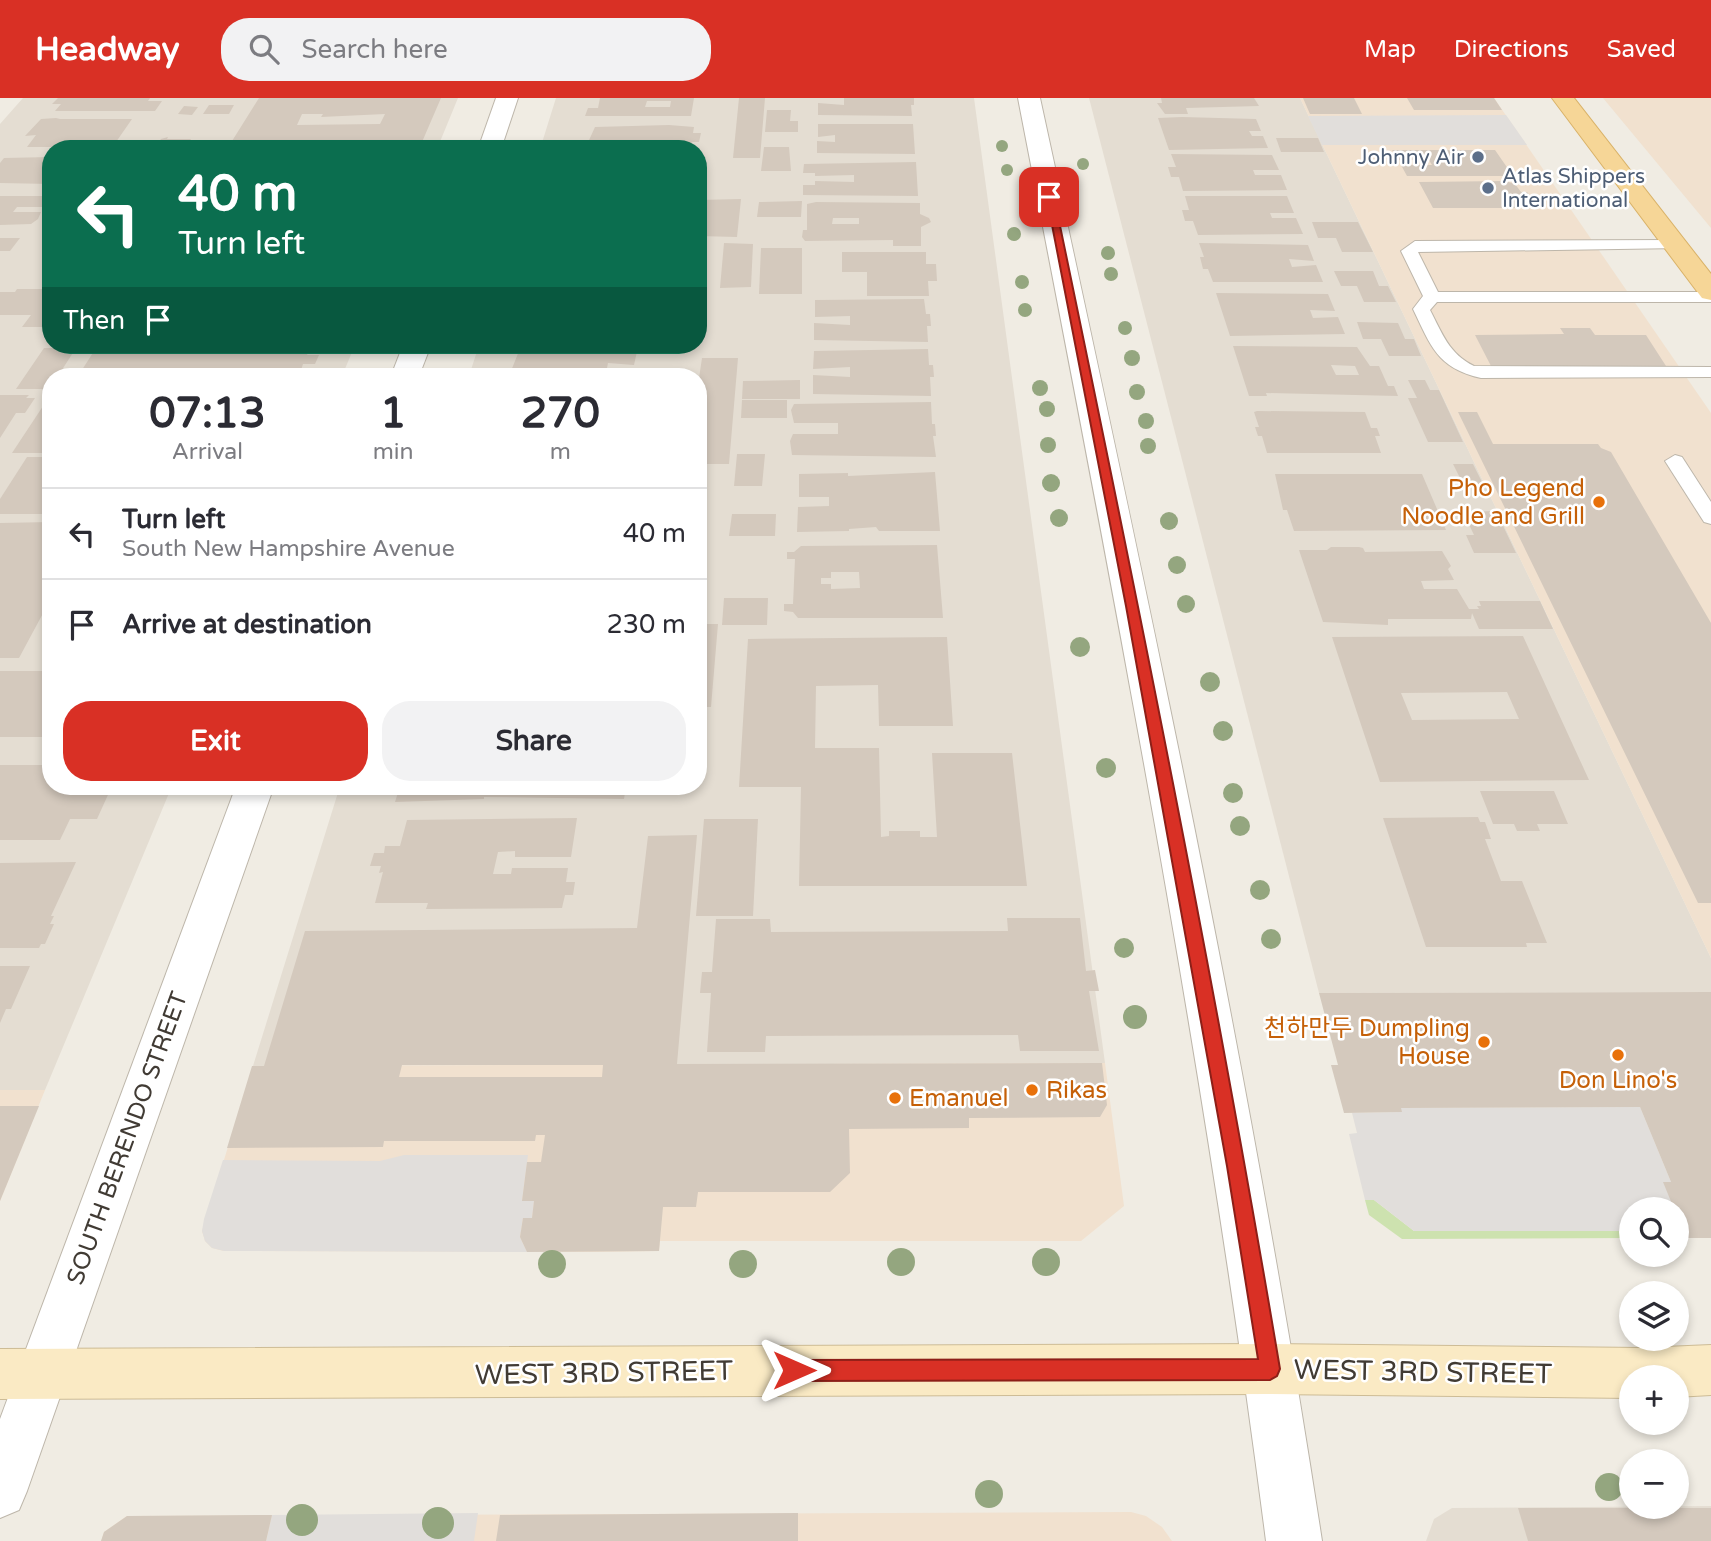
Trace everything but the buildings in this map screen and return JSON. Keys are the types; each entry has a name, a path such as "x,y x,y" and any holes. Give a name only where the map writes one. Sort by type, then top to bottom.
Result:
{"main road":[{"path":"1563,98 1711,295"},
{"name":"WEST 3RD STREET","path":"22,1374 1270,1369 1642,1373 1711,1370"}],"street":[{"path":"492,140 507,98"},
{"path":"1029,98 1128,579 1236,1166 1270,1369 1294,1541"},
{"name":"SOUTH BERENDO STREET","path":"0,1491 22,1374 106,1193 252,795"}],"lane":[{"path":"1432,297 1409,251 1415,246 1675,244"},
{"path":"1711,295 1432,297 1421,309 1448,360 1462,370 1481,373 1711,372"},
{"path":"1675,461 1711,518"}],"shaded area":[{"path":"23,98 458,98 441,140 42,140 42,354 351,354 345,368 42,368 42,795 168,795 45,1090 0,1090 0,124"},
{"path":"556,98 974,98 1105,1063 253,1066 337,795 707,795 707,368 472,368 476,354 707,354 707,140 543,140"},
{"path":"1089,98 1300,98 1711,958 1711,992 1319,993"},
{"path":"1300,98 1494,98 1711,413 1711,958"},
{"path":"1603,98 1711,98 1711,228"},
{"path":"1506,115 1527,145 1322,145 1308,116"},
{"path":"1105,1063 1124,1206 1081,1241 660,1241 659,1251 595,1252 224,1251 212,1248 205,1241 202,1231 253,1066"},
{"path":"0,1090 45,1090 0,1201"},
{"path":"1640,1107 1671,1182 1673,1197 1619,1197 1619,1231 1414,1231 1374,1200 1365,1200 1349,1134 1357,1133 1352,1113 1401,1112 1401,1108"},
{"path":"404,1155 528,1155 522,1201 534,1201 532,1218 523,1218 520,1237 527,1252 224,1251 212,1248 205,1241 202,1231 204,1219 223,1160 380,1161"},
{"path":"1689,1506 1711,1506 1711,1541 1426,1541 1434,1519 1452,1508 1619,1507 1619,1519 1689,1519"},
{"path":"1131,1512 1146,1516 1162,1527 1172,1541 101,1541 104,1532 127,1516"},
{"path":"478,1513 474,1541 266,1541 272,1515"}],"green space":[{"path":"1365,1200 1374,1200 1414,1231 1619,1231 1619,1238 1402,1239 1369,1215"}],"place":[{"name":"Johnny Air","path":"1478,157"},
{"name":"Atlas Shippers International","path":"1488,188"},
{"name":"Pho Legend Noodle and Grill","path":"1599,502"},
{"name":"천하만두 Dumpling House","path":"1484,1042"},
{"name":"Don Lino's","path":"1618,1055"},
{"name":"Rikas","path":"1032,1090"},
{"name":"Emanuel","path":"895,1098"}],"route":[{"path":"794,1370 1270,1369 1236,1166 1133,606 1049,197"}]}
